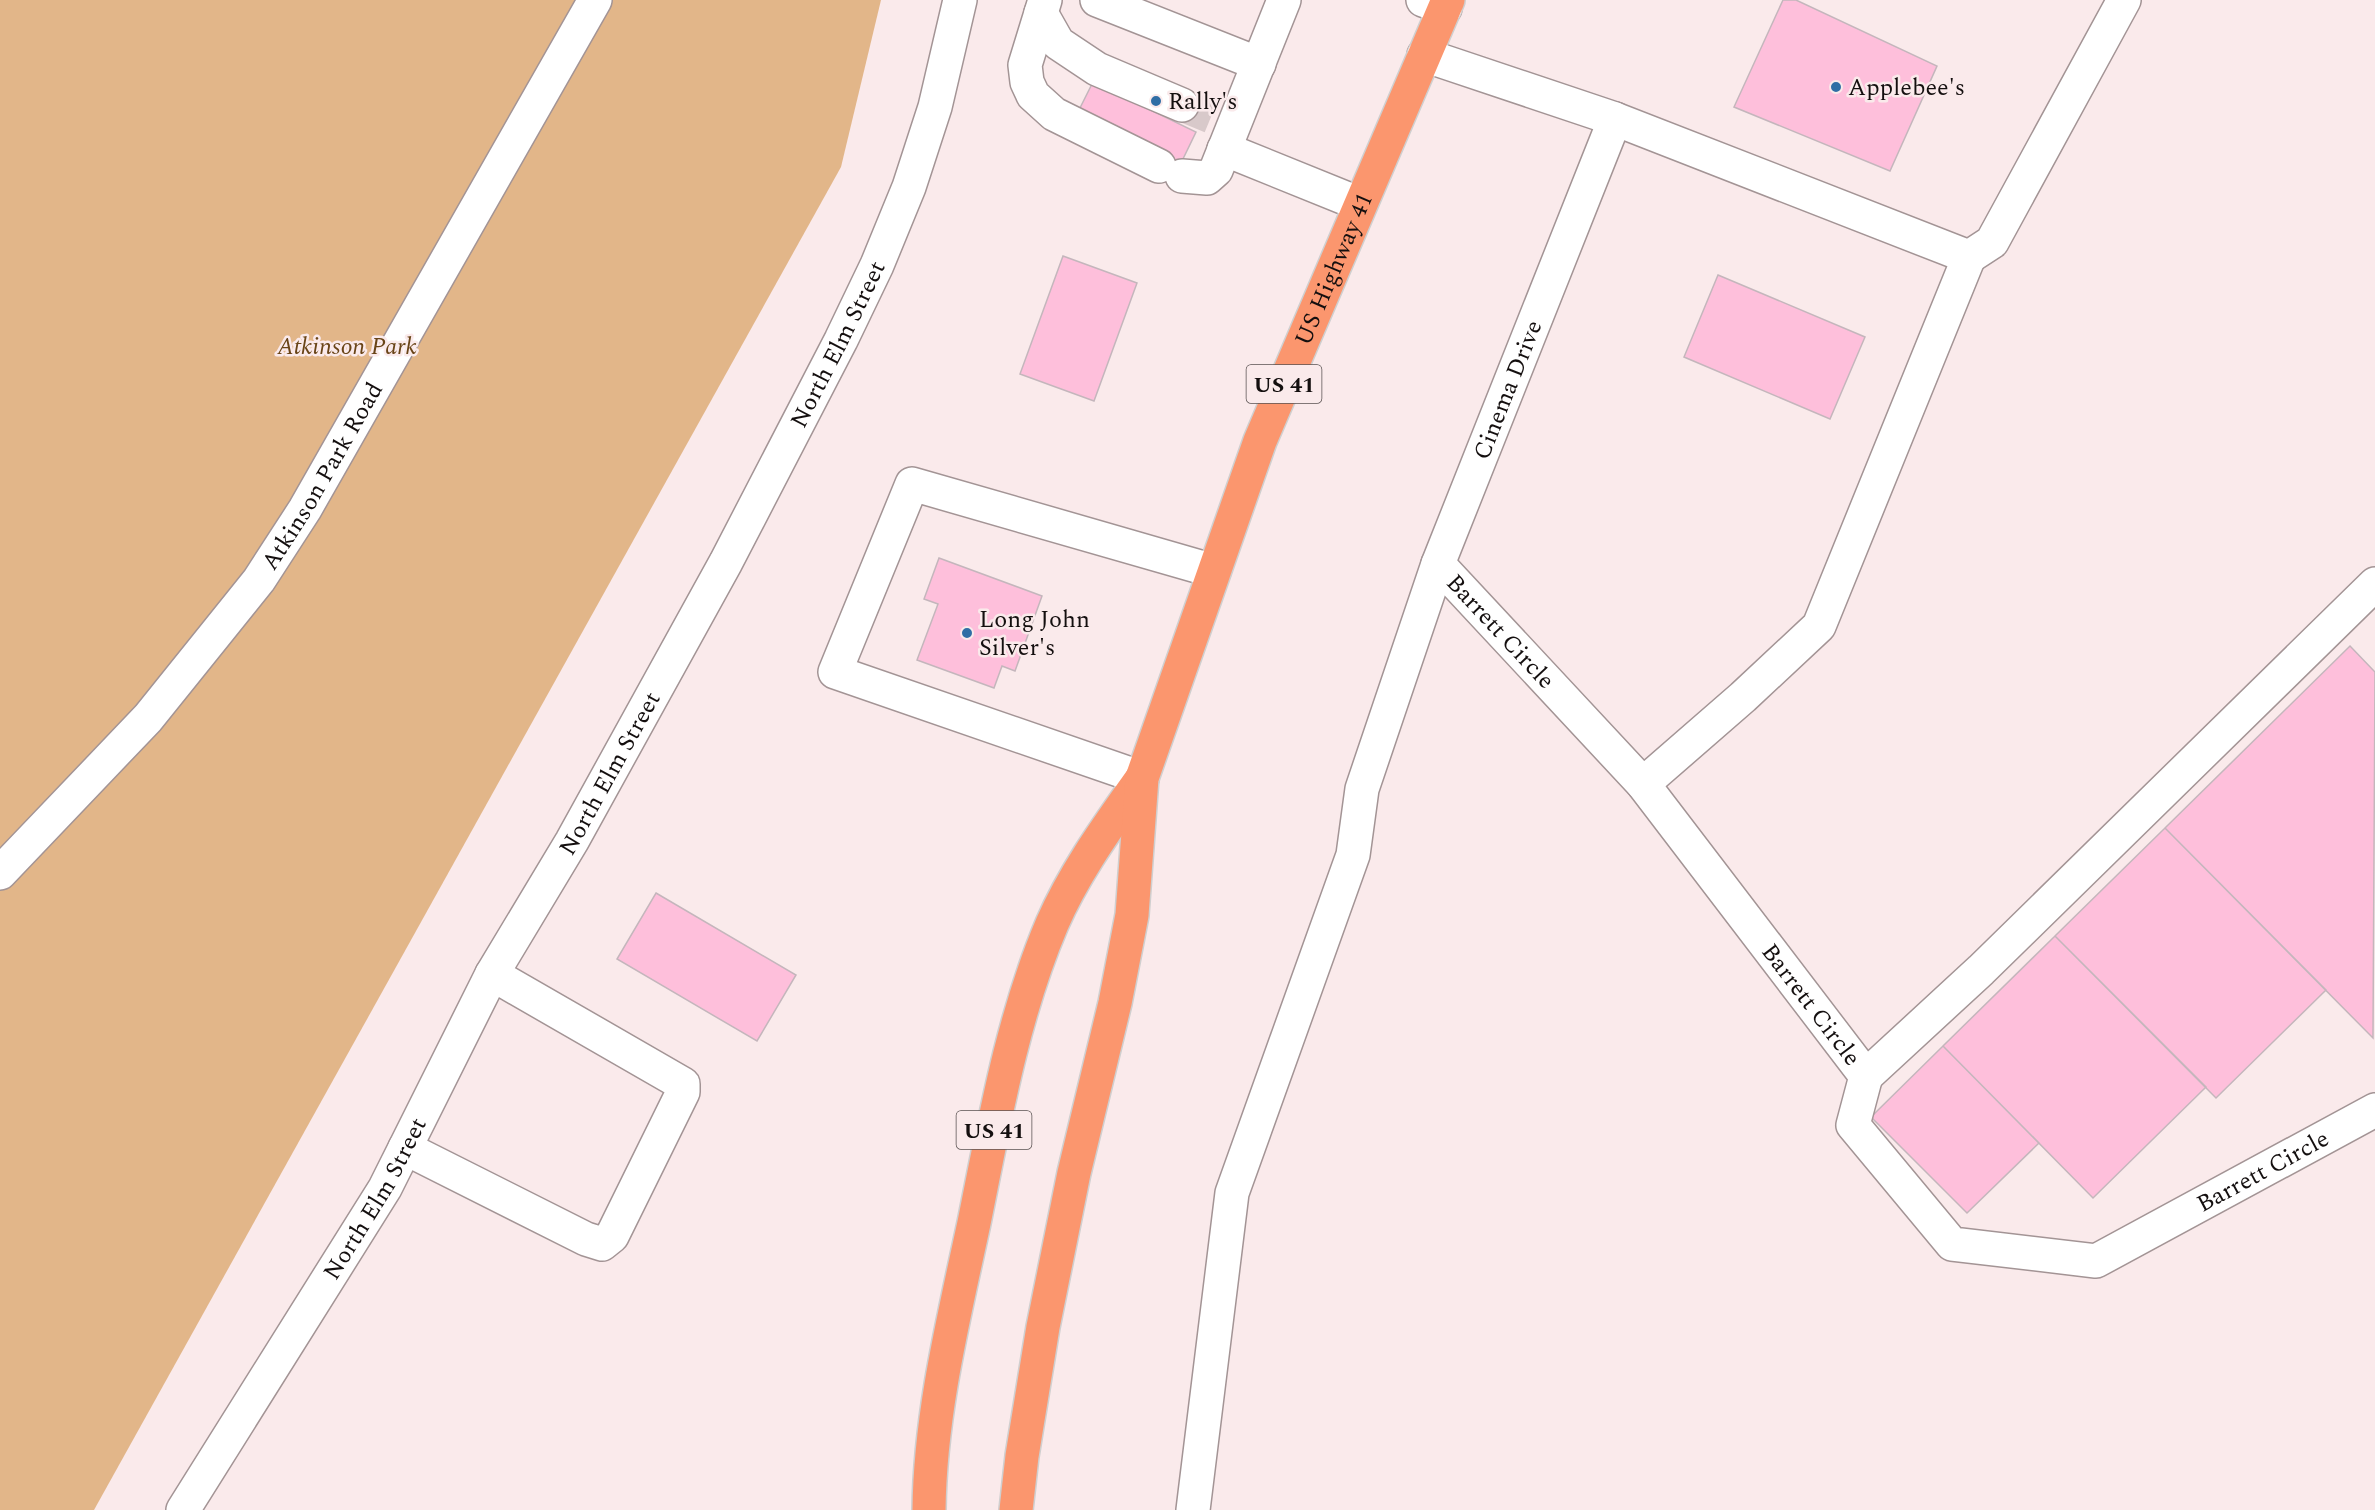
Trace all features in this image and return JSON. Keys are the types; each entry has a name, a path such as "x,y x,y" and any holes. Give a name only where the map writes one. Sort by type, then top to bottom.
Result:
{"highway":[{"name":"US Highway 41","path":"1142,778 1260,441 1424,55 1439,3"},
{"name":"US 41","path":"929,1510 929,1485 944,1364 1020,1018 1052,924 1089,851 1142,778"},
{"name":"US 41","path":"1016,1510 1022,1456 1046,1316 1074,1173 1115,1003 1132,915 1142,778"}],"street":[{"name":"Atkinson Park Road","path":"0,873 148,718 259,580 305,509 595,0"},
{"name":"North Elm Street","path":"183,1510 385,1188 492,974 572,841 726,562 841,340 877,265 909,187 935,107 960,0"},
{"path":"1097,0 1258,64"},
{"path":"1043,6 1025,65 1027,82 1033,95 1054,114 1171,171 1207,178 1216,170 1213,124 1258,64 1284,0"},
{"path":"1643,784 1743,698 1819,626 1969,257 1992,242 2116,19 2124,0"},
{"path":"1043,6 1058,43 1097,69 1213,124 1360,204"},
{"path":"1424,55 1615,119 1969,257"},
{"name":"Cinema Drive","path":"1193,1510 1232,1193 1353,855 1362,789 1438,564 1615,119"},
{"path":"1142,778 834,672 912,484 1214,571"},
{"name":"Barrett Circle","path":"1438,564 1643,784 1866,1076 1853,1125 1952,1244 2096,1261 2375,1110"},
{"path":"1866,1076 1981,970 2375,584"},
{"path":"405,1148 586,1239 602,1244 612,1236 683,1092 682,1084 492,974"}],"green space":[{"name":"Atkinson Park","path":"0,0 881,0 841,167 94,1510 0,1510"}],"building":[{"name":"Applebee's","path":"1783,0 1796,0 1937,66 1890,171 1734,107"},
{"path":"1093,82 1196,132 1181,163 1078,112"},
{"path":"1063,256 1137,283 1094,401 1020,374"},
{"path":"1718,275 1865,337 1830,419 1684,357"},
{"path":"939,558 1042,596 1015,671 1002,666 994,688 917,660 938,604 924,599"},
{"path":"2350,646 2375,672 2373,1038 2165,828"},
{"path":"2165,828 2326,990 2216,1098 2055,936"},
{"path":"656,893 796,975 757,1041 617,959"},
{"path":"2055,936 2206,1087 2093,1198 1943,1046"},
{"path":"1943,1046 2039,1143 1967,1213 1871,1117"}],"tunnel":[{"path":"1182,105 1211,117"}],"place":[{"name":"Applebee's","path":"1836,87"},
{"name":"Rally's","path":"1156,101"},
{"name":"Long John Silver's","path":"967,633"}]}
